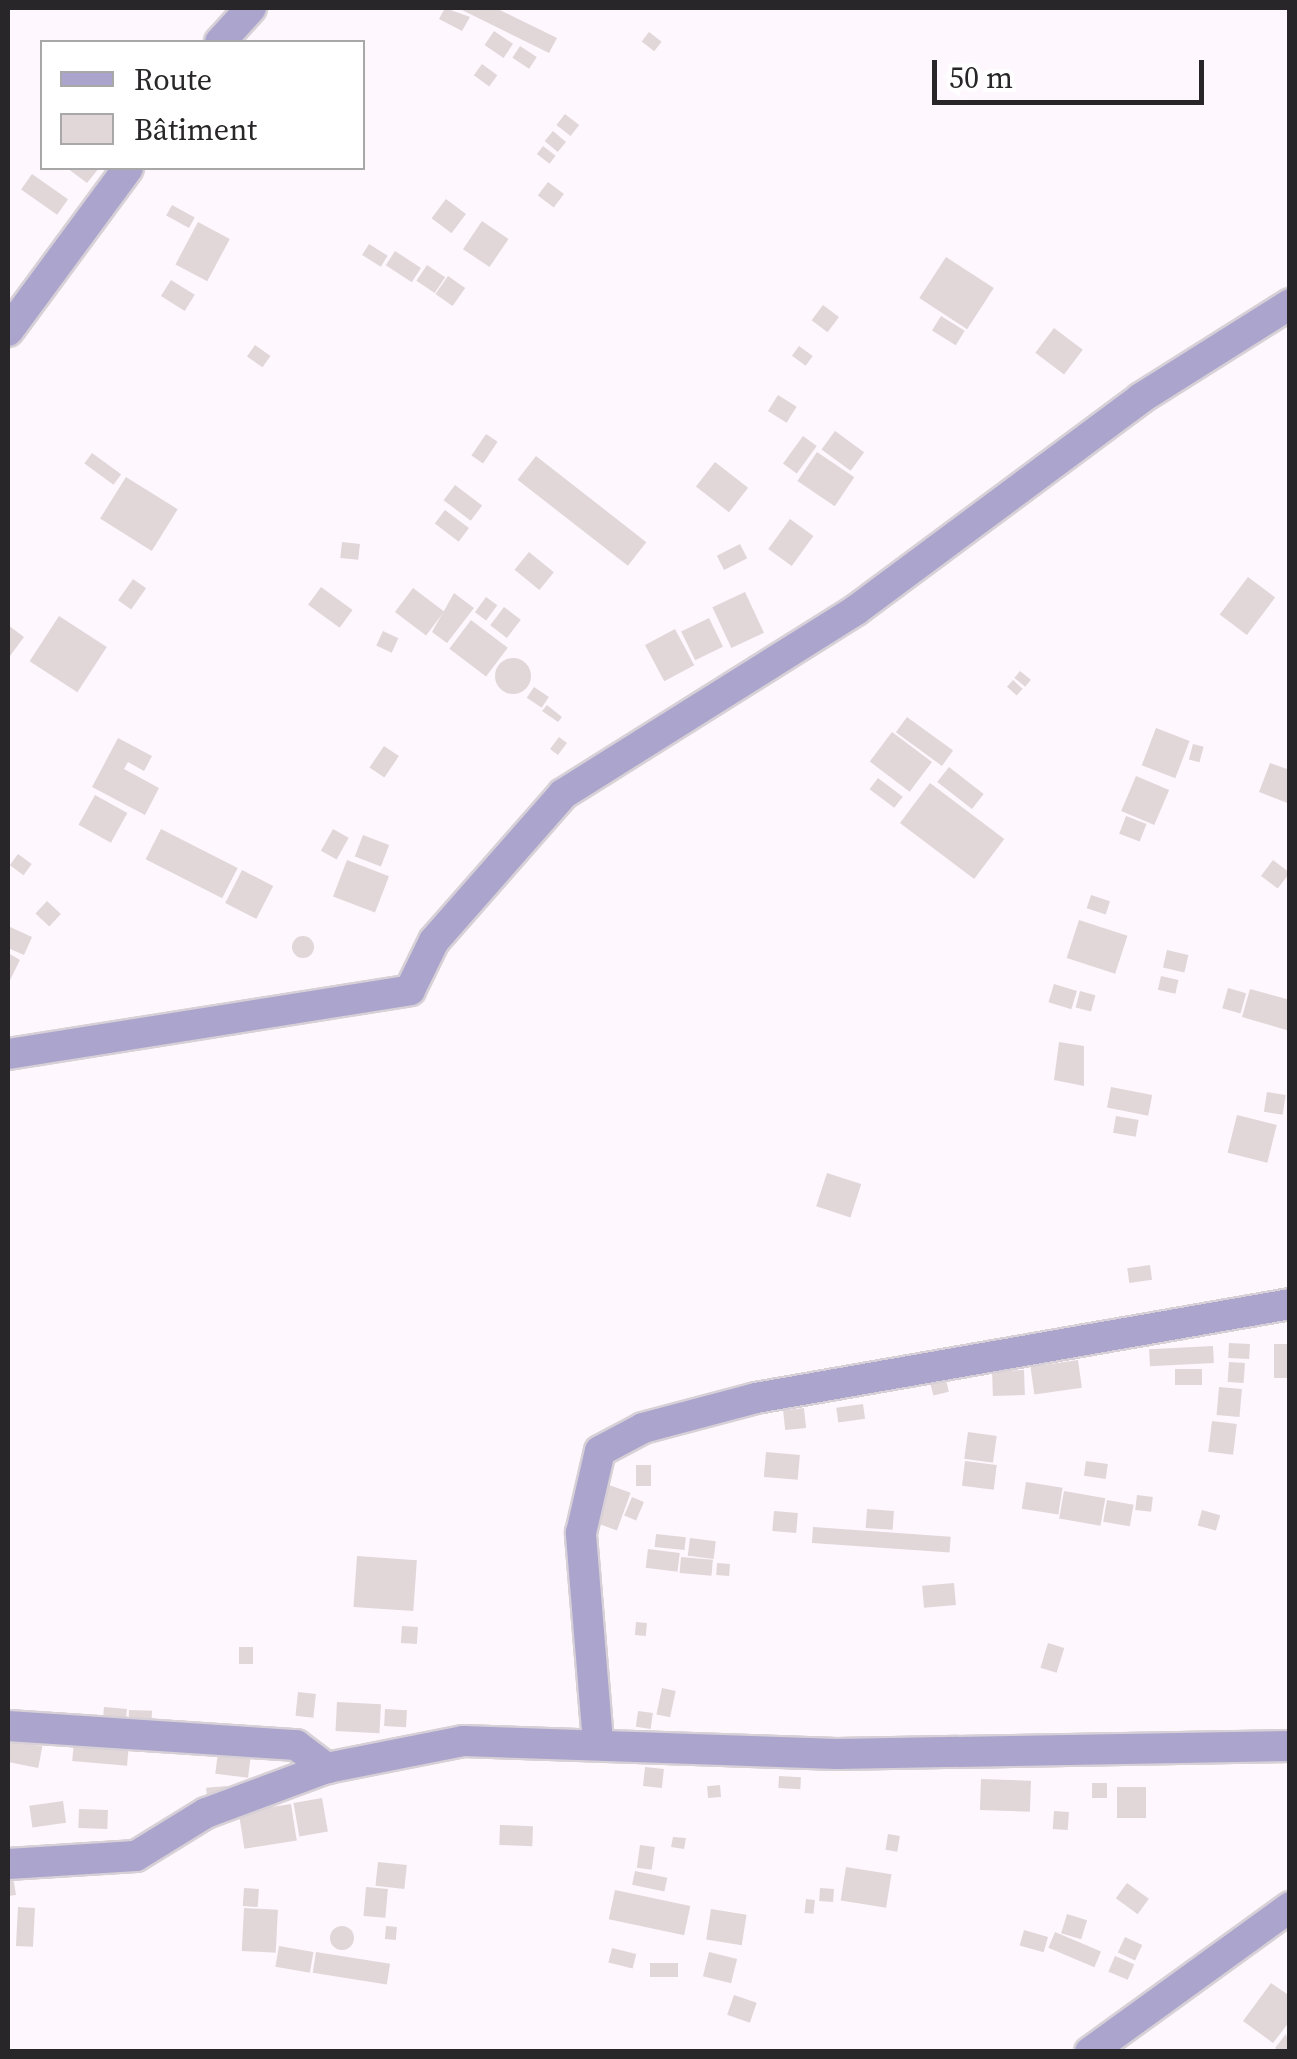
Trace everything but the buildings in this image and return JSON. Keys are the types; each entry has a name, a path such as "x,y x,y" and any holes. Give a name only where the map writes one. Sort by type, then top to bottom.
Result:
{"street":[{"path":"222,40 250,8"},
{"path":"8,331 127,170"},
{"path":"8,1054 410,990 434,941 578,782 856,610 1141,398 1290,304"},
{"path":"598,1742 581,1533 600,1450 644,1428 756,1398 1290,1304"},
{"path":"8,1726 296,1745 328,1768"},
{"path":"8,1864 136,1856 206,1813 328,1768 463,1741 598,1742 837,1754 1290,1746"},
{"path":"1090,2052 1290,1908"}]}
